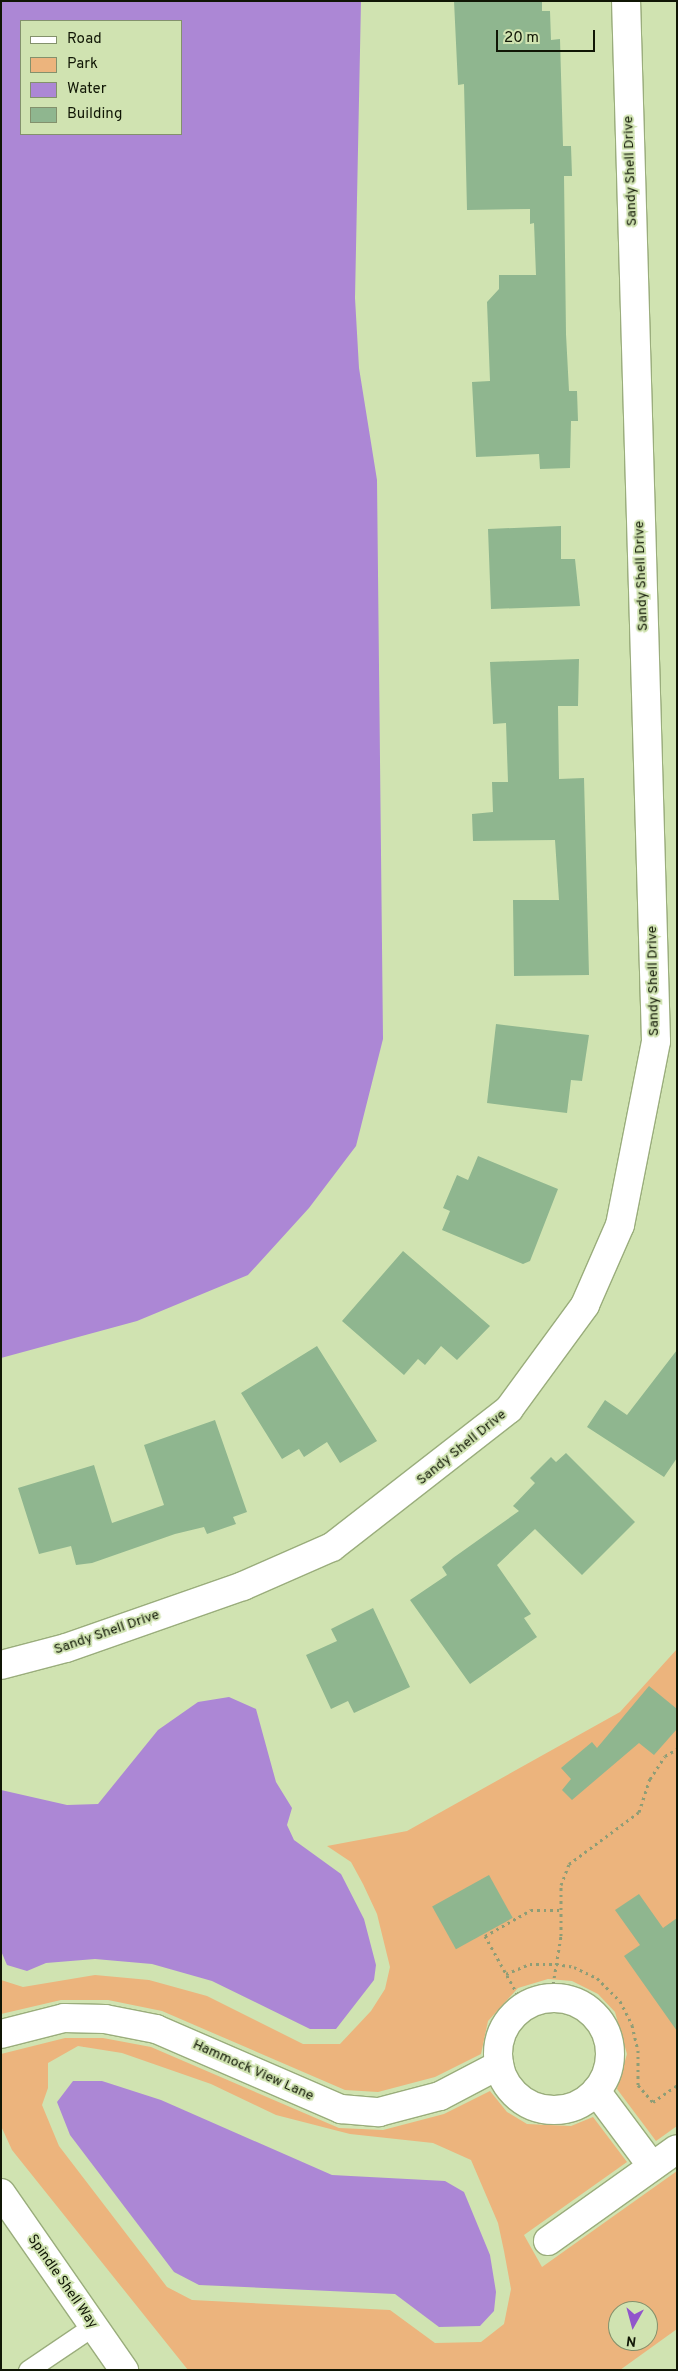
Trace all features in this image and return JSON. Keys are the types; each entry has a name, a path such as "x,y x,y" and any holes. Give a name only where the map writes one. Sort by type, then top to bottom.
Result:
{"street":[{"name":"Sandy Shell Drive","path":"1,1665 66,1648 243,1586 332,1547 509,1409 586,1305 620,1225 656,1041 626,1"},
{"path":"551,1998 587,2008 604,2030 610,2057 596,2091 566,2109 548,2110 516,2095 498,2065 502,2031 524,2006 551,1998"},
{"name":"Hammock View Lane","path":"1,2034 64,2018 105,2019 156,2028 341,2109 379,2112 440,2096 498,2065"},
{"path":"596,2091 652,2166"},
{"path":"548,2241 677,2149"},
{"name":"Spindle Shell Way","path":"1,2193 124,2370"}],"lane":[{"path":"28,2370 93,2326"}],"path":[{"path":"551,1998 556,1964 561,1885 569,1864 639,1812 650,1779 665,1756 677,1750"},
{"path":"524,2006 485,1936 531,1910 560,1910"},
{"path":"506,1974 530,1964 556,1964 574,1966 597,1978 620,2001 638,2050 638,2085 653,2102 677,2085"}],"green space":[{"path":"677,1649 677,2126 656,2141 617,2089 627,2054 615,2012 598,1994 572,1981 548,1979 518,1988 488,2021 481,2054 435,2077 378,2092 345,2090 162,2011 108,2000 61,2000 1,2014 1,1980 23,1987 95,1975 149,1980 207,1996 303,2044 340,2044 371,2011 385,1989 390,1967 377,1914 363,1884 351,1862 327,1846 407,1831 620,1712"},
{"path":"65,2038 103,2038 151,2047 339,2128 383,2130 444,2114 490,2091 507,2112 527,2124 571,2126 593,2117 627,2162 524,2235 542,2267 677,2171 677,2329 658,2343 658,2301 608,2301 608,2351 646,2351 620,2370 188,2370 12,2150 1,2126 1,2054","holes":["78,2046 122,2053 211,2084 276,2115 350,2134 433,2143 471,2160 498,2223 504,2251 511,2289 504,2324 481,2342 435,2343 390,2310 192,2300 167,2287 59,2146 42,2105 48,2088 48,2063"]}],"water":[{"path":"1,1 361,1 355,298 359,368 377,480 383,1039 356,1146 309,1208 248,1275 137,1321 1,1358"},
{"path":"229,1697 256,1709 276,1782 292,1808 287,1825 294,1840 341,1874 364,1919 376,1965 374,1980 336,2029 310,2029 212,1981 152,1964 95,1959 46,1963 27,1971 7,1965 1,1951 1,1790 67,1805 98,1804 158,1730 198,1702"},
{"path":"73,2081 102,2081 161,2100 332,2175 445,2181 464,2192 490,2255 496,2292 494,2311 480,2326 439,2327 395,2294 199,2285 174,2272 70,2135 57,2102"}],"building":[{"path":"454,1 542,1 542,11 550,11 551,40 560,39 563,146 571,146 572,176 564,176 566,334 569,391 577,391 578,421 571,421 570,468 540,469 539,454 476,457 472,382 490,381 487,302 499,289 499,275 536,275 534,223 530,224 530,209 467,210 464,84 458,85"},
{"path":"561,526 561,559 575,559 580,606 491,609 488,529"},
{"path":"579,659 578,706 558,706 559,779 584,778 589,975 514,976 513,900 559,900 555,840 473,841 472,814 493,812 492,782 508,782 506,723 493,724 490,662"},
{"path":"496,1024 589,1035 582,1081 571,1080 567,1113 487,1103"},
{"path":"478,1156 558,1189 530,1261 523,1264 442,1230 450,1211 443,1208 457,1175 468,1180"},
{"path":"403,1251 490,1326 457,1360 441,1346 425,1365 418,1359 404,1375 342,1321"},
{"path":"317,1346 377,1441 340,1463 327,1442 304,1457 299,1449 282,1459 241,1393"},
{"path":"677,1350 677,1458 664,1477 587,1427 605,1400 627,1415"},
{"path":"215,1420 247,1512 233,1517 236,1524 207,1534 204,1527 175,1534 92,1563 76,1565 71,1546 39,1554 18,1488 94,1465 112,1523 164,1505 144,1445"},
{"path":"566,1453 635,1522 582,1575 535,1529 497,1565 531,1614 524,1618 537,1637 470,1684 410,1600 447,1575 442,1567 453,1558 519,1511 513,1506 535,1483 530,1478 551,1457 556,1462"},
{"path":"373,1608 410,1687 354,1713 348,1701 331,1709 306,1655 337,1641 331,1629"},
{"path":"649,1686 677,1709 677,1729 654,1755 639,1743 572,1800 562,1790 571,1779 561,1768 592,1742 597,1748"},
{"path":"489,1875 513,1918 456,1949 432,1907"},
{"path":"639,1894 663,1928 677,1918 677,2031 624,1956 640,1945 615,1910"}]}
